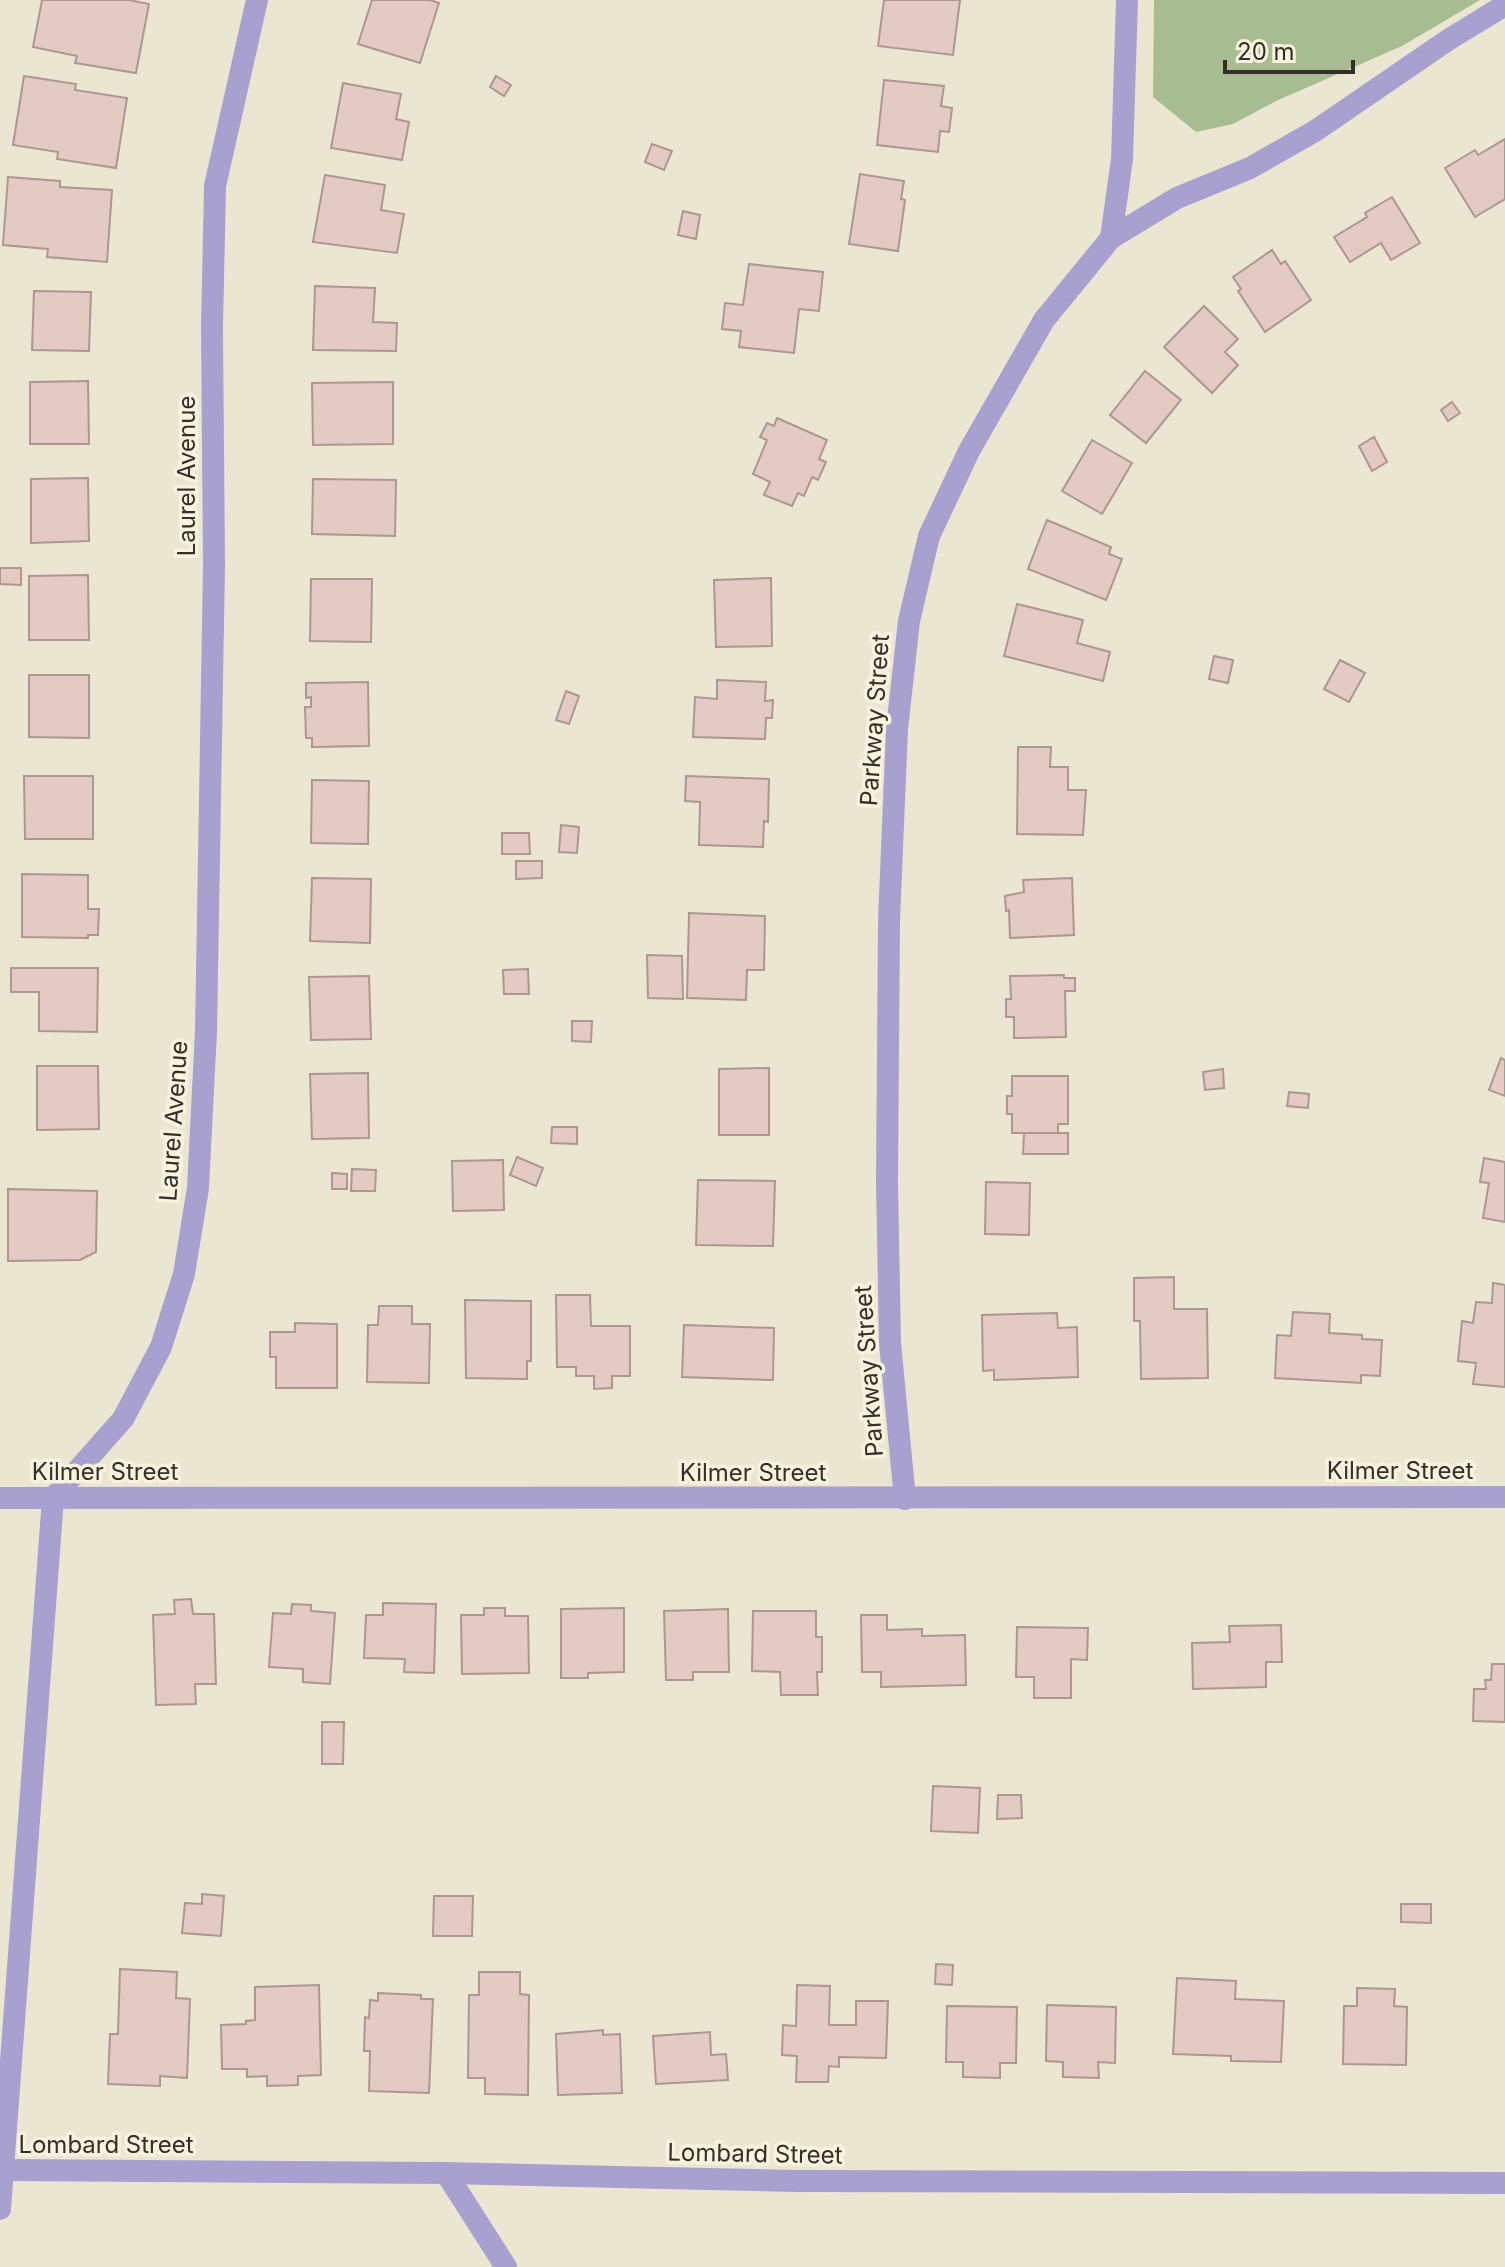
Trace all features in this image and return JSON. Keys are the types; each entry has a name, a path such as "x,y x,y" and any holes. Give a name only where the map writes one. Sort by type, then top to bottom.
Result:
{"street":[{"name":"Laurel Avenue","path":"53,1498 123,1419 161,1347 184,1274 198,1188 206,1031 214,566 212,327 215,186 257,0"},
{"path":"1111,238 1122,159 1127,0"},
{"path":"1111,238 1177,198 1250,168 1315,131 1505,5"},
{"name":"Parkway Street","path":"905,1499 890,1343 887,1182 889,921 897,729 909,621 929,536 969,451 1044,320 1111,238"},
{"name":"Kilmer Street","path":"0,1498 1505,1497"},
{"path":"0,2209 53,1498"},
{"name":"Lombard Street","path":"3,2170 446,2173 798,2181 1505,2183"},
{"path":"446,2173 506,2267"}],"green space":[{"path":"1154,0 1480,0 1402,46 1276,101 1233,124 1196,132 1153,97"}],"building":[{"path":"42,0 129,0 149,4 136,73 75,63 77,56 33,47"},
{"path":"372,0 430,0 439,3 420,63 358,44"},
{"path":"884,0 960,0 953,55 878,46"},
{"path":"24,76 76,84 75,90 127,98 116,168 57,159 58,152 13,145"},
{"path":"496,76 511,85 504,96 490,87"},
{"path":"884,80 944,86 941,106 952,108 949,132 940,131 938,152 877,145"},
{"path":"343,83 401,94 396,119 409,122 402,160 331,148"},
{"path":"1505,139 1505,199 1475,217 1445,168 1475,150 1478,155"},
{"path":"652,144 672,151 664,170 645,162"},
{"path":"860,174 904,181 901,199 905,200 898,251 849,244"},
{"path":"325,175 385,185 381,210 404,214 397,253 313,242"},
{"path":"8,177 60,181 60,187 112,190 107,262 47,257 48,249 3,245"},
{"path":"1392,197 1420,243 1391,260 1381,243 1350,262 1334,237"},
{"path":"683,211 700,215 696,239 678,235"},
{"path":"1272,250 1281,264 1285,261 1311,300 1265,332 1238,291 1241,289 1233,277"},
{"path":"749,264 823,272 819,311 799,309 794,353 739,347 741,331 722,329 725,303 743,305"},
{"path":"315,286 375,288 373,322 397,323 396,351 313,350"},
{"path":"34,291 91,292 89,351 32,350"},
{"path":"1204,306 1238,339 1225,352 1238,365 1212,393 1164,347"},
{"path":"1145,371 1181,400 1146,443 1110,415"},
{"path":"88,381 89,444 30,444 30,382"},
{"path":"393,382 393,444 313,445 312,383"},
{"path":"1452,402 1460,413 1448,421 1441,410"},
{"path":"777,418 827,440 819,459 826,462 818,480 812,477 804,496 798,493 792,506 764,495 770,482 753,474 767,440 760,437 767,423 774,426"},
{"path":"1374,437 1387,462 1372,471 1359,446"},
{"path":"1092,440 1132,463 1102,514 1062,491"},
{"path":"88,478 89,541 31,543 31,479"},
{"path":"313,479 396,480 395,536 312,534"},
{"path":"1047,520 1111,547 1109,554 1122,559 1106,600 1028,569"},
{"path":"0,568 21,568 21,585 0,584"},
{"path":"88,575 89,640 29,640 29,576"},
{"path":"771,578 772,646 716,647 714,580"},
{"path":"311,579 372,579 371,642 310,641"},
{"path":"1017,604 1083,620 1077,643 1110,652 1103,681 1004,656"},
{"path":"1214,656 1233,660 1228,683 1209,679"},
{"path":"1340,660 1365,673 1349,702 1324,689"},
{"path":"29,675 89,675 89,738 29,737"},
{"path":"717,680 766,682 765,701 773,700 772,718 766,718 765,739 693,737 695,697 717,699"},
{"path":"368,682 369,746 312,747 312,738 306,738 305,707 311,707 311,697 306,698 306,683"},
{"path":"566,691 579,696 569,724 556,720"},
{"path":"1018,747 1051,747 1050,767 1068,767 1068,790 1086,790 1083,835 1017,834"},
{"path":"24,776 93,776 93,839 25,839"},
{"path":"686,776 769,779 768,822 764,821 763,847 699,845 700,802 685,801"},
{"path":"312,780 369,781 368,844 311,843"},
{"path":"561,825 579,827 577,853 559,852"},
{"path":"502,833 529,833 530,854 502,854"},
{"path":"516,861 542,861 542,878 516,879"},
{"path":"22,874 88,875 88,909 99,909 98,935 88,935 88,938 22,937"},
{"path":"312,878 371,879 370,943 310,941"},
{"path":"1072,878 1074,935 1010,938 1005,896 1024,892 1023,880"},
{"path":"689,913 765,916 764,970 747,970 746,1000 687,998"},
{"path":"647,955 682,956 683,999 648,998"},
{"path":"11,968 98,968 97,1032 39,1031 39,992 11,992"},
{"path":"528,969 529,994 504,994 503,970"},
{"path":"1064,975 1064,978 1075,978 1075,991 1065,991 1066,1037 1014,1038 1014,1017 1006,1017 1006,999 1011,999 1010,976"},
{"path":"369,976 371,1039 311,1040 309,977"},
{"path":"572,1021 592,1021 591,1042 572,1041"},
{"path":"1501,1058 1505,1060 1505,1096 1489,1090"},
{"path":"37,1066 98,1066 99,1129 37,1130"},
{"path":"769,1068 769,1135 719,1135 719,1069"},
{"path":"1223,1069 1224,1088 1205,1090 1203,1072"},
{"path":"368,1073 369,1138 312,1139 310,1074"},
{"path":"1012,1076 1068,1076 1068,1124 1058,1124 1058,1133 1012,1133 1012,1114 1007,1114 1007,1096 1012,1096"},
{"path":"1289,1092 1309,1094 1308,1108 1287,1106"},
{"path":"552,1127 577,1127 577,1144 551,1143"},
{"path":"1024,1133 1068,1133 1068,1154 1023,1154"},
{"path":"517,1157 543,1168 536,1186 510,1175"},
{"path":"1484,1158 1505,1162 1505,1222 1483,1218 1489,1183 1480,1182"},
{"path":"503,1160 504,1210 453,1211 452,1161"},
{"path":"352,1169 376,1170 375,1191 351,1191"},
{"path":"332,1173 347,1174 347,1189 332,1189"},
{"path":"698,1180 775,1181 773,1246 696,1245"},
{"path":"986,1182 1030,1183 1029,1235 985,1234"},
{"path":"8,1189 97,1191 96,1252 80,1260 8,1261"},
{"path":"1174,1277 1174,1309 1207,1309 1208,1378 1141,1379 1140,1321 1134,1321 1134,1278"},
{"path":"1493,1283 1505,1285 1505,1387 1473,1384 1476,1363 1458,1361 1462,1321 1473,1323 1476,1302 1492,1303"},
{"path":"556,1295 590,1295 591,1326 630,1326 630,1376 612,1376 612,1388 594,1389 594,1376 576,1376 576,1367 557,1367"},
{"path":"465,1300 531,1301 531,1361 527,1361 527,1379 466,1378"},
{"path":"379,1306 412,1306 412,1324 430,1324 429,1383 367,1382 368,1325 378,1325"},
{"path":"1293,1312 1330,1314 1329,1333 1382,1340 1380,1376 1361,1375 1361,1383 1275,1378 1277,1335 1291,1336"},
{"path":"1057,1313 1058,1328 1077,1327 1078,1377 994,1380 994,1370 983,1371 982,1315"},
{"path":"295,1323 337,1324 337,1388 276,1388 276,1357 270,1357 270,1332 295,1332"},
{"path":"684,1325 774,1328 773,1380 682,1377"},
{"path":"191,1599 193,1614 214,1614 216,1684 195,1684 196,1704 156,1705 153,1615 175,1614 174,1600"},
{"path":"383,1603 436,1604 434,1673 404,1672 405,1659 364,1658 366,1615 383,1615"},
{"path":"292,1604 311,1605 311,1611 335,1613 330,1684 303,1682 303,1669 269,1667 273,1613 291,1614"},
{"path":"484,1608 505,1608 505,1616 528,1616 529,1673 462,1674 461,1615 484,1615"},
{"path":"624,1608 624,1672 588,1673 588,1678 561,1678 561,1609"},
{"path":"728,1609 729,1672 693,1672 693,1680 666,1680 664,1611"},
{"path":"753,1611 816,1611 816,1637 822,1637 822,1672 817,1672 818,1695 781,1695 780,1672 752,1671"},
{"path":"861,1615 887,1615 887,1630 922,1629 922,1636 965,1635 966,1685 881,1687 881,1672 862,1672"},
{"path":"1281,1625 1282,1662 1266,1662 1266,1687 1193,1689 1192,1643 1230,1642 1229,1626"},
{"path":"1017,1627 1088,1628 1087,1660 1071,1659 1071,1698 1034,1698 1034,1677 1016,1677"},
{"path":"1492,1664 1505,1664 1505,1722 1473,1721 1474,1689 1486,1689 1485,1680 1491,1680"},
{"path":"322,1722 344,1722 343,1764 322,1764"},
{"path":"933,1786 980,1788 978,1833 931,1831"},
{"path":"998,1795 1021,1795 1022,1818 997,1819"},
{"path":"202,1894 224,1896 221,1936 182,1933 185,1903 202,1904"},
{"path":"434,1896 473,1896 472,1936 433,1936"},
{"path":"1401,1904 1431,1904 1431,1923 1401,1922"},
{"path":"936,1964 953,1965 952,1985 935,1984"},
{"path":"120,1969 177,1972 176,1998 190,1999 187,2078 160,2076 160,2086 108,2084 110,2034 118,2034"},
{"path":"479,1972 520,1972 520,1994 529,1995 528,2095 485,2094 485,2078 468,2078 469,1995 479,1995"},
{"path":"1177,1978 1236,1981 1235,1999 1284,2001 1281,2062 1231,2061 1231,2056 1173,2054"},
{"path":"319,1985 321,2075 298,2076 298,2085 267,2086 267,2076 247,2077 247,2069 222,2069 221,2025 246,2024 246,2021 255,2020 255,1987"},
{"path":"797,1985 830,1986 829,2025 856,2025 856,2001 888,2001 886,2058 839,2057 839,2067 829,2066 828,2082 796,2082 797,2056 782,2055 783,2025 796,2026"},
{"path":"1357,1988 1395,1989 1394,2006 1407,2007 1406,2065 1343,2064 1344,2006 1357,2006"},
{"path":"378,1993 421,1995 421,1999 433,1999 429,2093 369,2091 370,2051 364,2051 365,2017 369,2018 370,2000 378,2001"},
{"path":"1047,2005 1116,2007 1115,2063 1098,2062 1099,2078 1063,2077 1063,2062 1046,2061"},
{"path":"947,2006 1017,2007 1016,2063 1000,2063 1000,2078 963,2077 963,2062 946,2062"},
{"path":"603,2030 603,2035 620,2034 622,2093 558,2095 556,2034"},
{"path":"710,2032 711,2055 726,2054 728,2080 656,2084 653,2036"}]}
